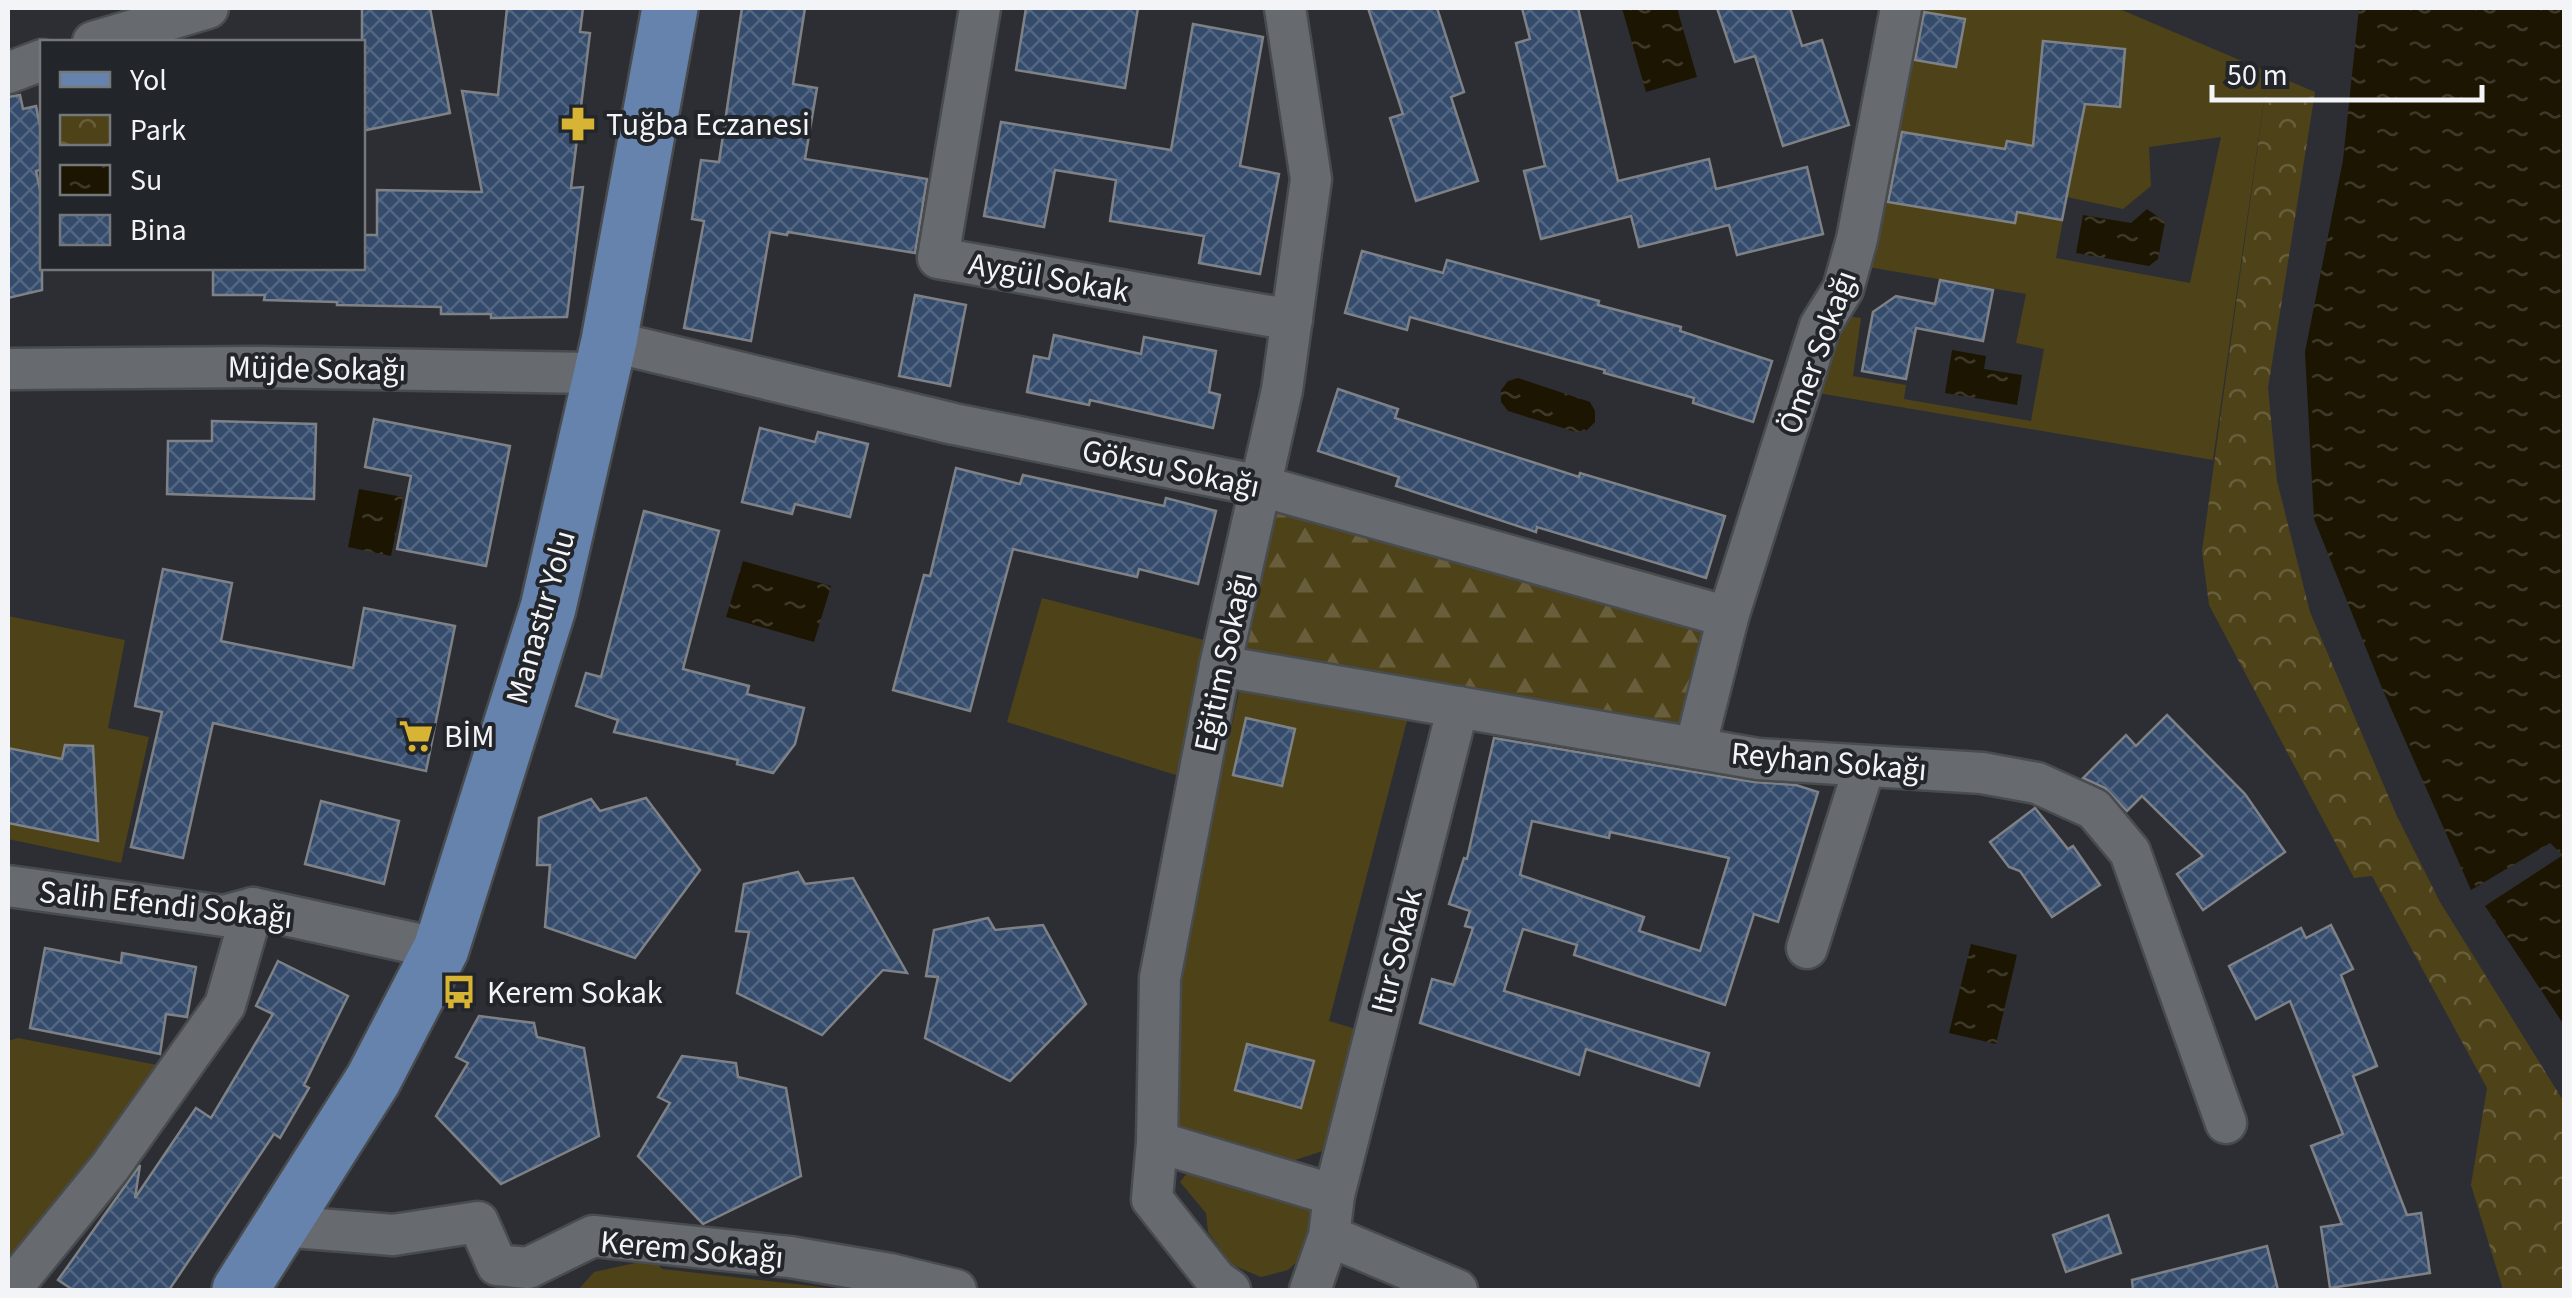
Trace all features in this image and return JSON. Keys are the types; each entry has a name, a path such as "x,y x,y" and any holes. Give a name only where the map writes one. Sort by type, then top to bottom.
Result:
{"main road":[{"name":"Manastır Yolu","path":"240,1290 372,1080 442,948 548,608 609,341 670,8"}],"street":[{"path":"99,40 208,8"},
{"name":"Aygül Sokak","path":"980,8 938,258 1292,320"},
{"name":"Eğitim Sokağı","path":"1230,1290 1216,1280 1152,1199 1160,978 1220,666 1282,390 1311,179 1284,8"},
{"name":"Ömer Sokağı","path":"1695,748 1728,617 1820,326 1843,289 1901,8"},
{"path":"8,74 40,61"},
{"name":"Müjde Sokağı","path":"8,370 258,367 590,372 609,341"},
{"name":"Göksu Sokağı","path":"609,341 954,424 1261,486 1728,617"},
{"name":"Reyhan Sokağı","path":"1220,666 1758,759 1982,772 2037,783 2094,810 2130,852 2226,1123"},
{"name":"Itır Sokak","path":"1310,1290 1329,1236 1334,1195 1458,707"},
{"path":"1807,948 1864,768"},
{"name":"Salih Efendi Sokağı","path":"8,886 224,916 253,908 442,948"},
{"path":"8,1286 14,1285 110,1167 225,1004 253,908"},
{"path":"1157,1142 1334,1195"},
{"name":"Kerem Sokağı","path":"281,1226 393,1236 478,1222 498,1265 527,1279 593,1236 790,1256 956,1290"},
{"path":"1329,1236 1457,1290"}],"green space":[{"path":"1881,8 2117,8 2268,72 2213,460 1818,393 1846,316 1861,318 1853,376 1906,385 1904,399 2031,421 2044,349 2016,343 2026,294 1868,267","holes":["2221,137 2190,283 2056,258 2067,197 2123,209 2151,186 2149,147"]},
{"path":"2268,72 2315,92 2268,388 2277,481 2310,612 2396,814 2440,902 2564,1102 2564,1290 2503,1290 2471,1185 2487,1088 2372,876 2354,878 2209,605 2202,551"},
{"path":"1275,508 1712,626 1684,730 1245,652"},
{"path":"1042,598 1208,641 1179,776 1007,722"},
{"path":"8,616 125,640 108,728 149,737 121,863 8,839"},
{"path":"1241,683 1409,713 1329,1021 1359,1030 1326,1150 1289,1162 1180,1128 1175,1117 1177,979"},
{"path":"18,1038 157,1065 16,1261 8,1265 8,1041"},
{"path":"1195,1163 1317,1207 1320,1241 1288,1270 1261,1277 1232,1265 1208,1232 1206,1213 1180,1182"},
{"path":"653,1259 662,1269 847,1290 578,1290 594,1272"}],"water":[{"path":"1622,8 1677,8 1697,77 1646,92"},
{"path":"2359,8 2564,8 2564,1025 2485,906 2563,855 2550,843 2471,890 2382,688 2314,519 2305,352 2343,160"},
{"path":"2147,209 2165,222 2158,259 2149,266 2076,253 2083,215 2131,223"},
{"path":"1952,350 1986,356 1984,369 2022,375 2017,405 1945,393"},
{"path":"1518,378 1590,402 1595,422 1587,430 1576,432 1508,411 1501,402 1501,390 1508,381"},
{"path":"359,489 403,497 391,556 348,547"},
{"path":"743,561 831,586 814,642 726,617"},
{"path":"1971,944 2017,955 1996,1044 1949,1033"}],"building":[{"path":"362,8 430,8 450,113 365,130"},
{"path":"507,8 583,8 580,32 590,33 571,188 583,187 567,317 491,318 491,314 441,314 441,307 337,305 264,300 265,295 213,295 213,270 365,270 365,235 377,235 377,190 482,192 462,91 498,95"},
{"path":"742,8 805,8 793,84 817,88 805,159 927,179 915,253 770,232 751,341 684,328 704,221 692,219 701,160 719,162"},
{"path":"1026,8 1138,8 1125,88 1016,70"},
{"path":"1368,8 1437,8 1464,92 1451,97 1478,181 1416,201 1390,118 1403,114"},
{"path":"1522,8 1578,8 1618,181 1709,159 1716,189 1807,167 1823,234 1737,255 1729,225 1639,247 1631,216 1541,239 1524,171 1545,166 1516,43 1530,39"},
{"path":"1717,8 1790,8 1802,46 1822,40 1849,125 1783,146 1755,56 1735,62"},
{"path":"1924,12 1965,19 1956,67 1915,60"},
{"path":"1193,24 1263,37 1240,166 1279,174 1260,274 1199,263 1204,236 1110,221 1116,180 1055,170 1044,227 984,216 1001,122 1171,150"},
{"path":"2043,41 2125,49 2120,107 2085,104 2062,220 2017,212 2015,223 1888,202 1902,132 2005,149 2007,141 2033,146"},
{"path":"20,95 23,109 36,106 40,126 40,170 36,171 40,190 42,290 8,298 8,97"},
{"path":"1362,251 1443,273 1447,260 1599,301 1598,305 1681,327 1680,331 1772,361 1753,422 1693,403 1694,398 1604,373 1605,370 1410,317 1407,330 1345,313"},
{"path":"1940,280 1993,290 1983,341 1916,328 1906,379 1862,371 1873,312 1896,296 1935,304"},
{"path":"915,295 966,305 950,386 899,376"},
{"path":"1054,335 1141,354 1144,337 1216,351 1209,392 1220,395 1213,428 1090,400 1089,405 1027,392 1034,356 1049,359"},
{"path":"1338,389 1398,409 1395,418 1579,477 1580,473 1725,516 1706,578 1537,527 1536,532 1396,486 1399,477 1318,451"},
{"path":"374,419 510,446 486,566 397,549 411,476 365,467"},
{"path":"212,421 316,424 314,499 167,494 168,441 212,441"},
{"path":"760,428 815,442 818,432 868,444 850,517 795,504 792,514 742,502"},
{"path":"956,468 1020,484 1023,475 1164,506 1166,498 1216,511 1198,584 1139,569 1137,577 1013,549 970,711 893,690 924,575 930,576"},
{"path":"644,511 719,531 683,669 749,686 747,694 804,708 795,744 773,773 737,764 738,760 614,732 618,720 576,706 586,673 601,677"},
{"path":"163,569 232,583 221,641 353,668 364,608 455,626 426,771 213,723 183,858 131,847 162,712 135,706"},
{"path":"2167,715 2245,794 2285,852 2203,910 2177,874 2203,856 2142,796 2127,811 2105,788 2083,778 2126,735 2136,746"},
{"path":"1246,718 1295,729 1282,786 1233,775"},
{"path":"1494,738 1754,782 1796,785 1818,792 1778,922 1754,914 1725,1005 1574,955 1577,945 1523,929 1504,991 1709,1053 1699,1086 1586,1049 1579,1075 1420,1023 1432,979 1454,985 1473,928 1465,926 1470,911 1449,904 1464,858 1467,859","holes":["1532,821 1609,838 1610,832 1729,858 1700,951 1639,931 1644,917 1520,875"]},
{"path":"65,745 93,746 98,841 8,823 8,748 62,759"},
{"path":"646,798 700,870 635,958 545,927 550,865 537,865 539,818 591,799 600,811"},
{"path":"321,801 399,821 384,884 305,864"},
{"path":"2035,808 2068,849 2073,846 2100,885 2052,917 2020,871 2009,867 1990,842"},
{"path":"798,872 805,884 853,878 907,973 883,970 822,1035 737,993 749,932 736,931 744,884"},
{"path":"988,918 995,930 1043,925 1086,1004 1010,1081 925,1038 938,977 926,976 934,930"},
{"path":"2331,925 2353,969 2341,975 2377,1066 2353,1076 2407,1215 2421,1213 2430,1273 2330,1288 2321,1227 2342,1224 2311,1146 2343,1134 2290,1001 2256,1019 2229,966 2301,928 2306,938"},
{"path":"45,948 121,963 122,953 196,967 187,1017 166,1014 160,1054 30,1028"},
{"path":"278,961 348,996 304,1085 309,1088 280,1138 274,1134 169,1290 73,1290 58,1280 140,1165 135,1198 196,1108 211,1118 273,1014 256,1006"},
{"path":"479,1016 534,1023 537,1037 584,1048 599,1136 501,1184 436,1116 468,1063 456,1057"},
{"path":"1247,1044 1314,1061 1301,1108 1235,1090"},
{"path":"682,1056 736,1063 738,1077 786,1088 801,1176 703,1224 638,1156 670,1103 658,1097"},
{"path":"2108,1215 2121,1253 2066,1272 2053,1235"},
{"path":"2267,1246 2278,1290 2133,1290 2132,1280"}],"place":[{"name":"Tuğba Eczanesi","path":"578,124"},
{"name":"BİM","path":"416,736"},
{"name":"Kerem Sokak","path":"459,992"}]}
